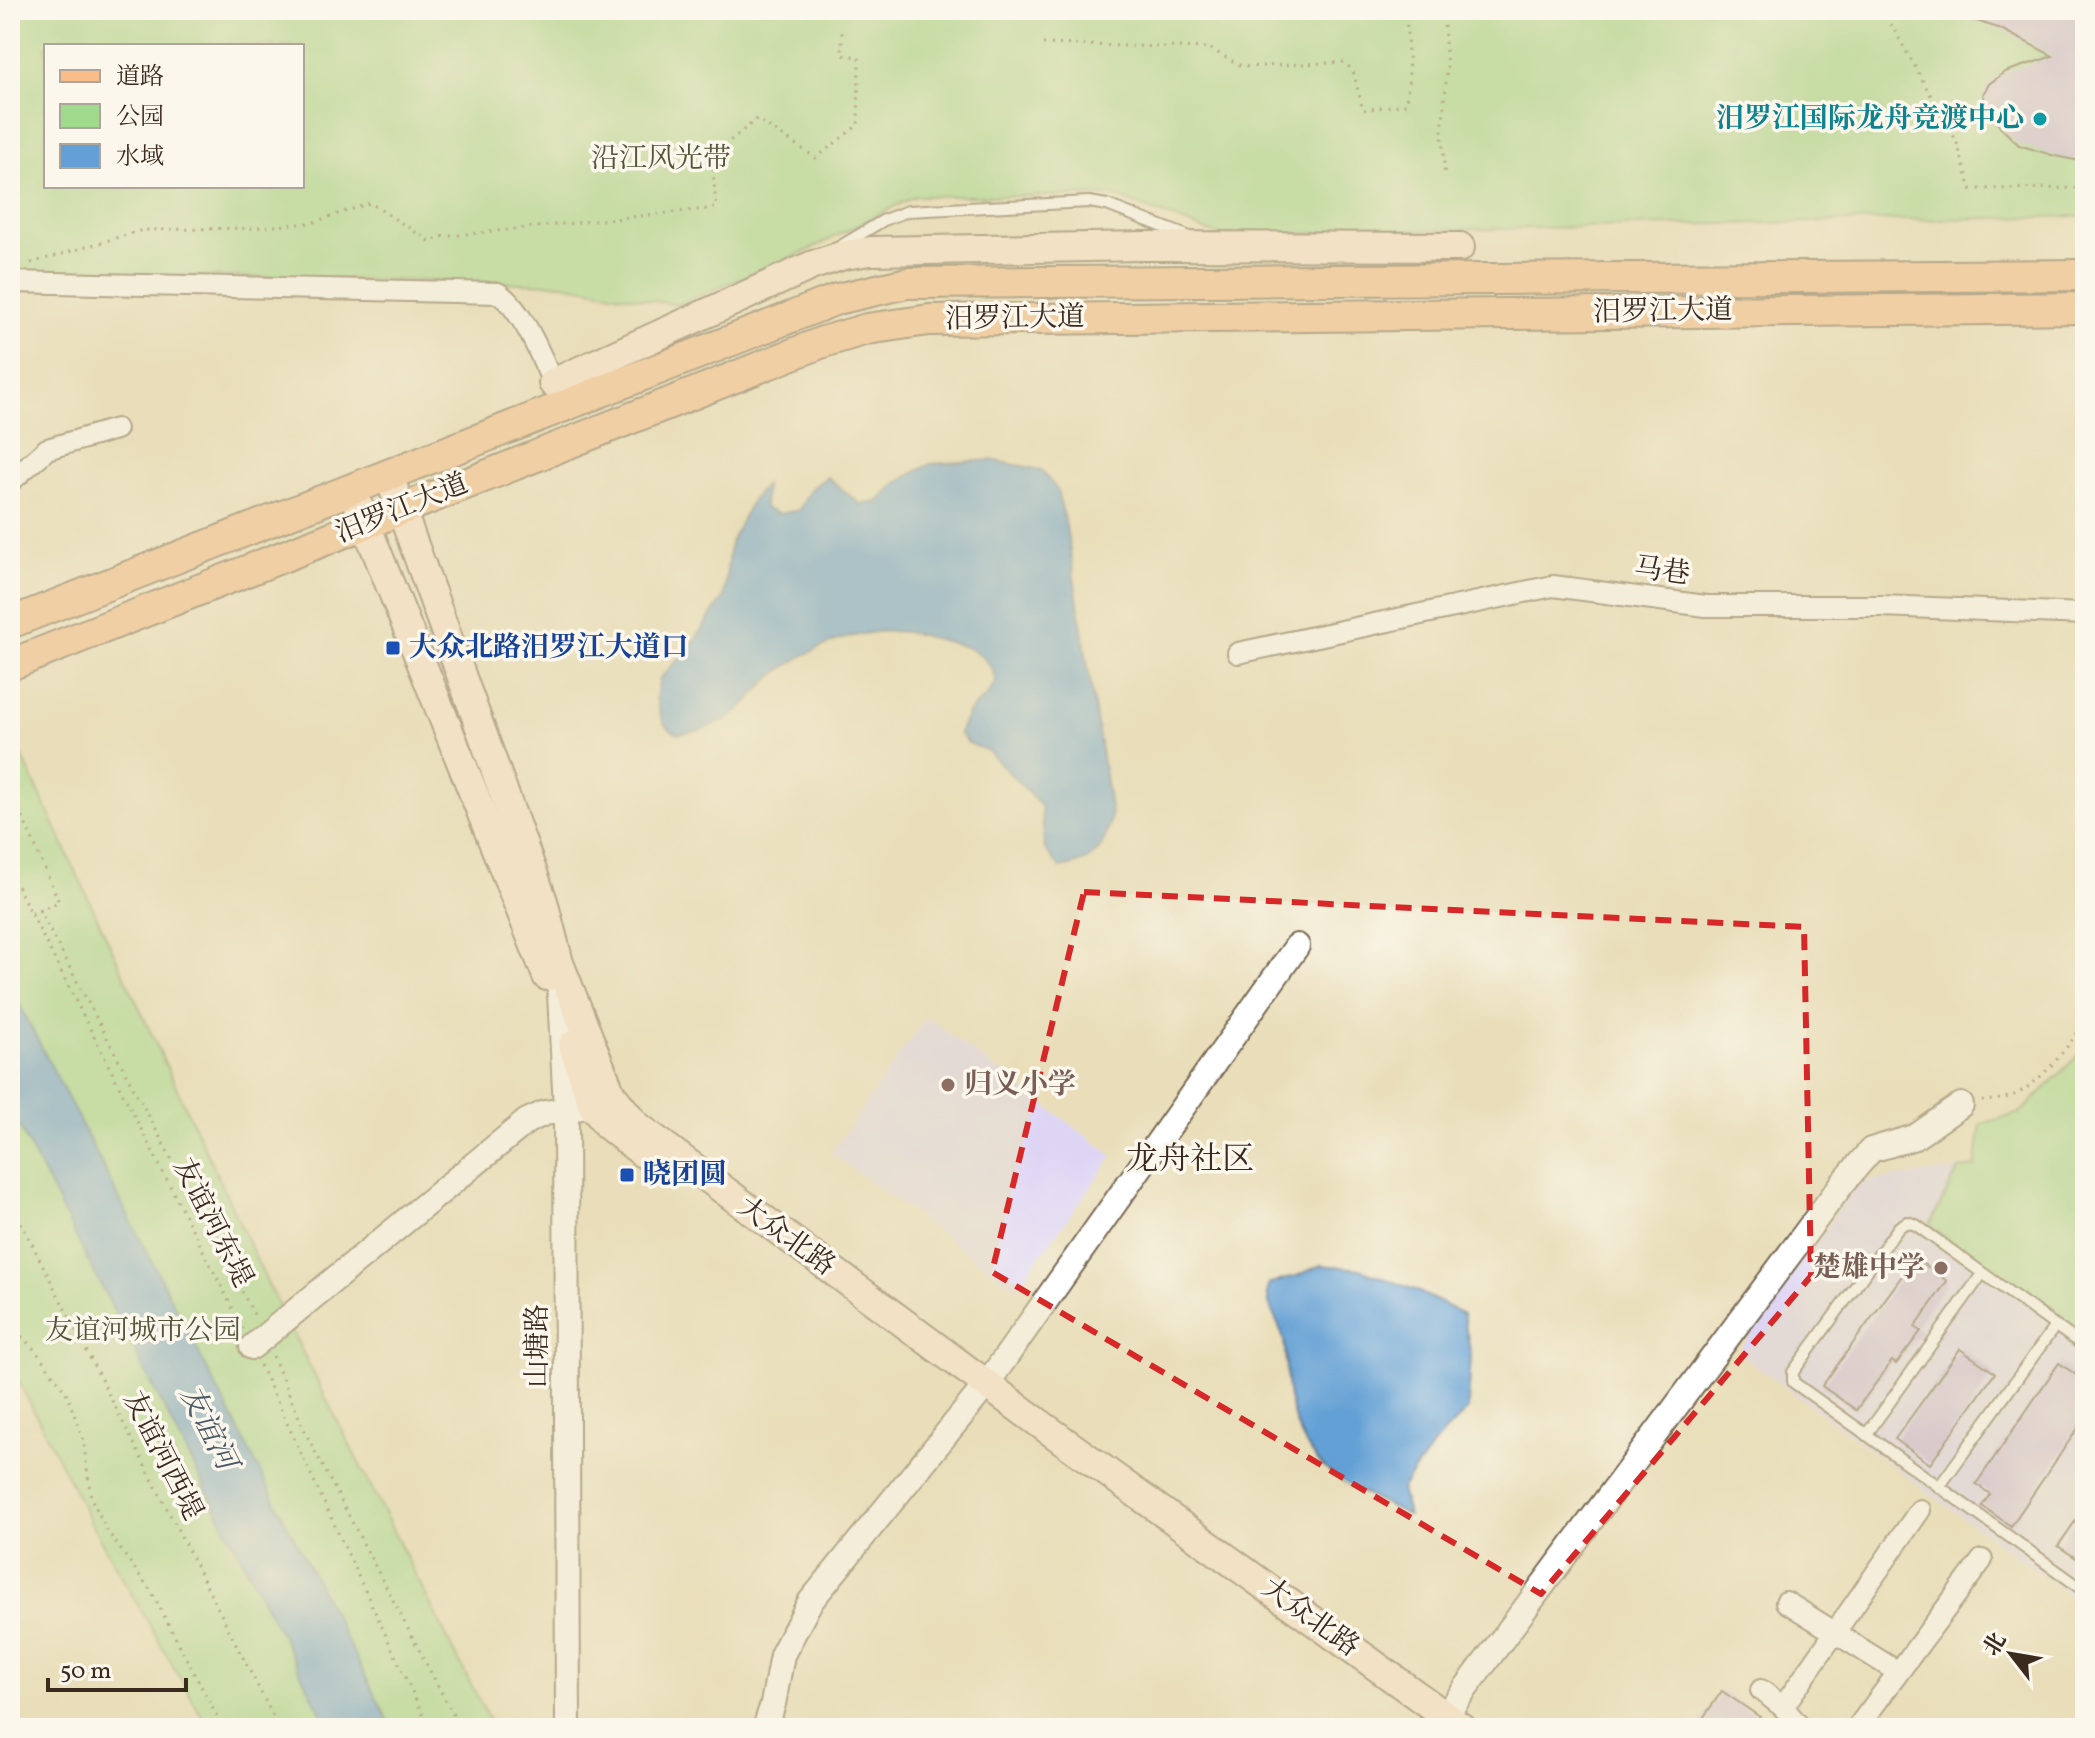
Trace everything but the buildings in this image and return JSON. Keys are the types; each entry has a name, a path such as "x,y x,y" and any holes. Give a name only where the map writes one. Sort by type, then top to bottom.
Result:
{"main road":[{"path":"558,395 813,265 844,255 871,251 1144,246 1460,247"},
{"name":"汨罗江大道","path":"10,623 389,476 558,395 837,299 907,283 2085,275"},
{"name":"汨罗江大道","path":"10,665 823,342 867,329 929,320 2085,308"},
{"name":"大众北路","path":"389,476 543,901 568,1007 579,1107 1444,1725"},
{"name":"大众北路","path":"352,490 568,1007 611,1094 636,1125 981,1392"}],"street":[{"path":"10,282 498,293 510,301 519,316 558,395"},
{"path":"10,482 47,449 116,429"},
{"name":"马巷","path":"1238,653 1553,586 1706,606 1881,606 2085,614"},
{"path":"765,1728 782,1655 810,1602 981,1392 1297,946"},
{"name":"山塘路","path":"568,1007 579,1107 584,1728"},
{"path":"1444,1725 1842,1184 1871,1150 1915,1137 1961,1105"},
{"path":"252,1347 527,1121 545,1113 579,1107 609,1110 636,1125"},
{"name":"山塘路","path":"568,1728 579,1107"},
{"path":"1783,1707 1920,1510"},
{"path":"1857,1728 1982,1560"},
{"path":"1786,1602 1898,1672"},
{"path":"1761,1690 1783,1707 1801,1728"}],"lane":[{"path":"813,265 884,220 926,209 1089,202 1142,217 1215,248"},
{"path":"2085,1347 1916,1225 1907,1222 1899,1227 1793,1372 1793,1382 2085,1591"},
{"path":"1866,1435 1982,1274"},
{"path":"1939,1487 2055,1326"}],"path":[{"path":"1043,44 1209,48 1243,67 1344,62 1353,71 1363,110 1406,104 1409,76 1406,10"},
{"path":"1443,10 1447,70 1442,133 1445,178"},
{"path":"1883,10 1956,140 1971,189 2085,188"},
{"path":"10,282 17,267 143,230 251,228 311,223 370,203 431,242 440,237 716,208 712,155 757,119 816,158 858,125 859,57 842,55 842,32"},
{"path":"10,788 59,902 32,913"},
{"name":"友谊河东堤","path":"10,872 252,1347 429,1728"},
{"path":"1961,1105 2014,1095 2044,1073 2066,1049 2085,1021"},
{"name":"友谊河西堤","path":"10,1201 279,1728"},
{"path":"10,1325 35,1350 66,1392 83,1439 91,1498 108,1532 151,1591 223,1728"}],"highlighted area":[{"path":"1084,892 1804,927 1811,1276 1541,1594 992,1272"}],"shaded area":[{"name":"归义小学","path":"926,1017 1113,1156 1016,1289 831,1153"},
{"name":"楚雄中学","path":"2085,1048 2085,1607 1738,1353 1857,1182 1975,1167 1981,1124 2020,1113"}],"green space":[{"name":"沿江风光带","path":"10,10 575,10 579,15 605,10 2085,10 2085,216 1218,235 1114,196 915,196 807,251 676,305 563,284 10,272"},
{"name":"友谊河城市公园","path":"10,730 265,1278 493,1728 209,1728 93,1527 10,1364"},
{"path":"2085,1048 2085,1338 1929,1226 1959,1169 1975,1167 1981,1124 2020,1113"}],"water":[{"path":"991,460 1041,470 1057,490 1066,526 1111,814 1102,845 1090,858 1060,868 1045,849 1041,805 988,751 968,743 959,733 968,713 996,682 990,666 979,654 957,644 906,632 854,636 819,648 788,665 769,679 739,710 718,724 677,734 665,725 656,697 660,678 688,650 724,596 730,543 752,500 765,485 764,508 779,514 799,510 811,488 827,477 860,504 878,502 899,481 930,464"},
{"name":"友谊河","path":"10,986 392,1728 329,1728 10,1109"},
{"path":"1321,1265 1360,1269 1415,1290 1463,1314 1471,1355 1468,1409 1434,1444 1401,1489 1408,1515 1332,1475 1306,1446 1297,1426 1288,1395 1284,1341 1268,1300 1269,1284"}],"place":[{"name":"汨罗江国际龙舟竞渡中心","path":"2040,119"},
{"name":"大众北路汨罗江大道口","path":"393,648"},
{"name":"归义小学","path":"948,1085"},
{"name":"晓团圆","path":"627,1175"},
{"name":"楚雄中学","path":"1941,1268"}],"district":[{"name":"龙舟社区","path":"1190,1161"}]}
